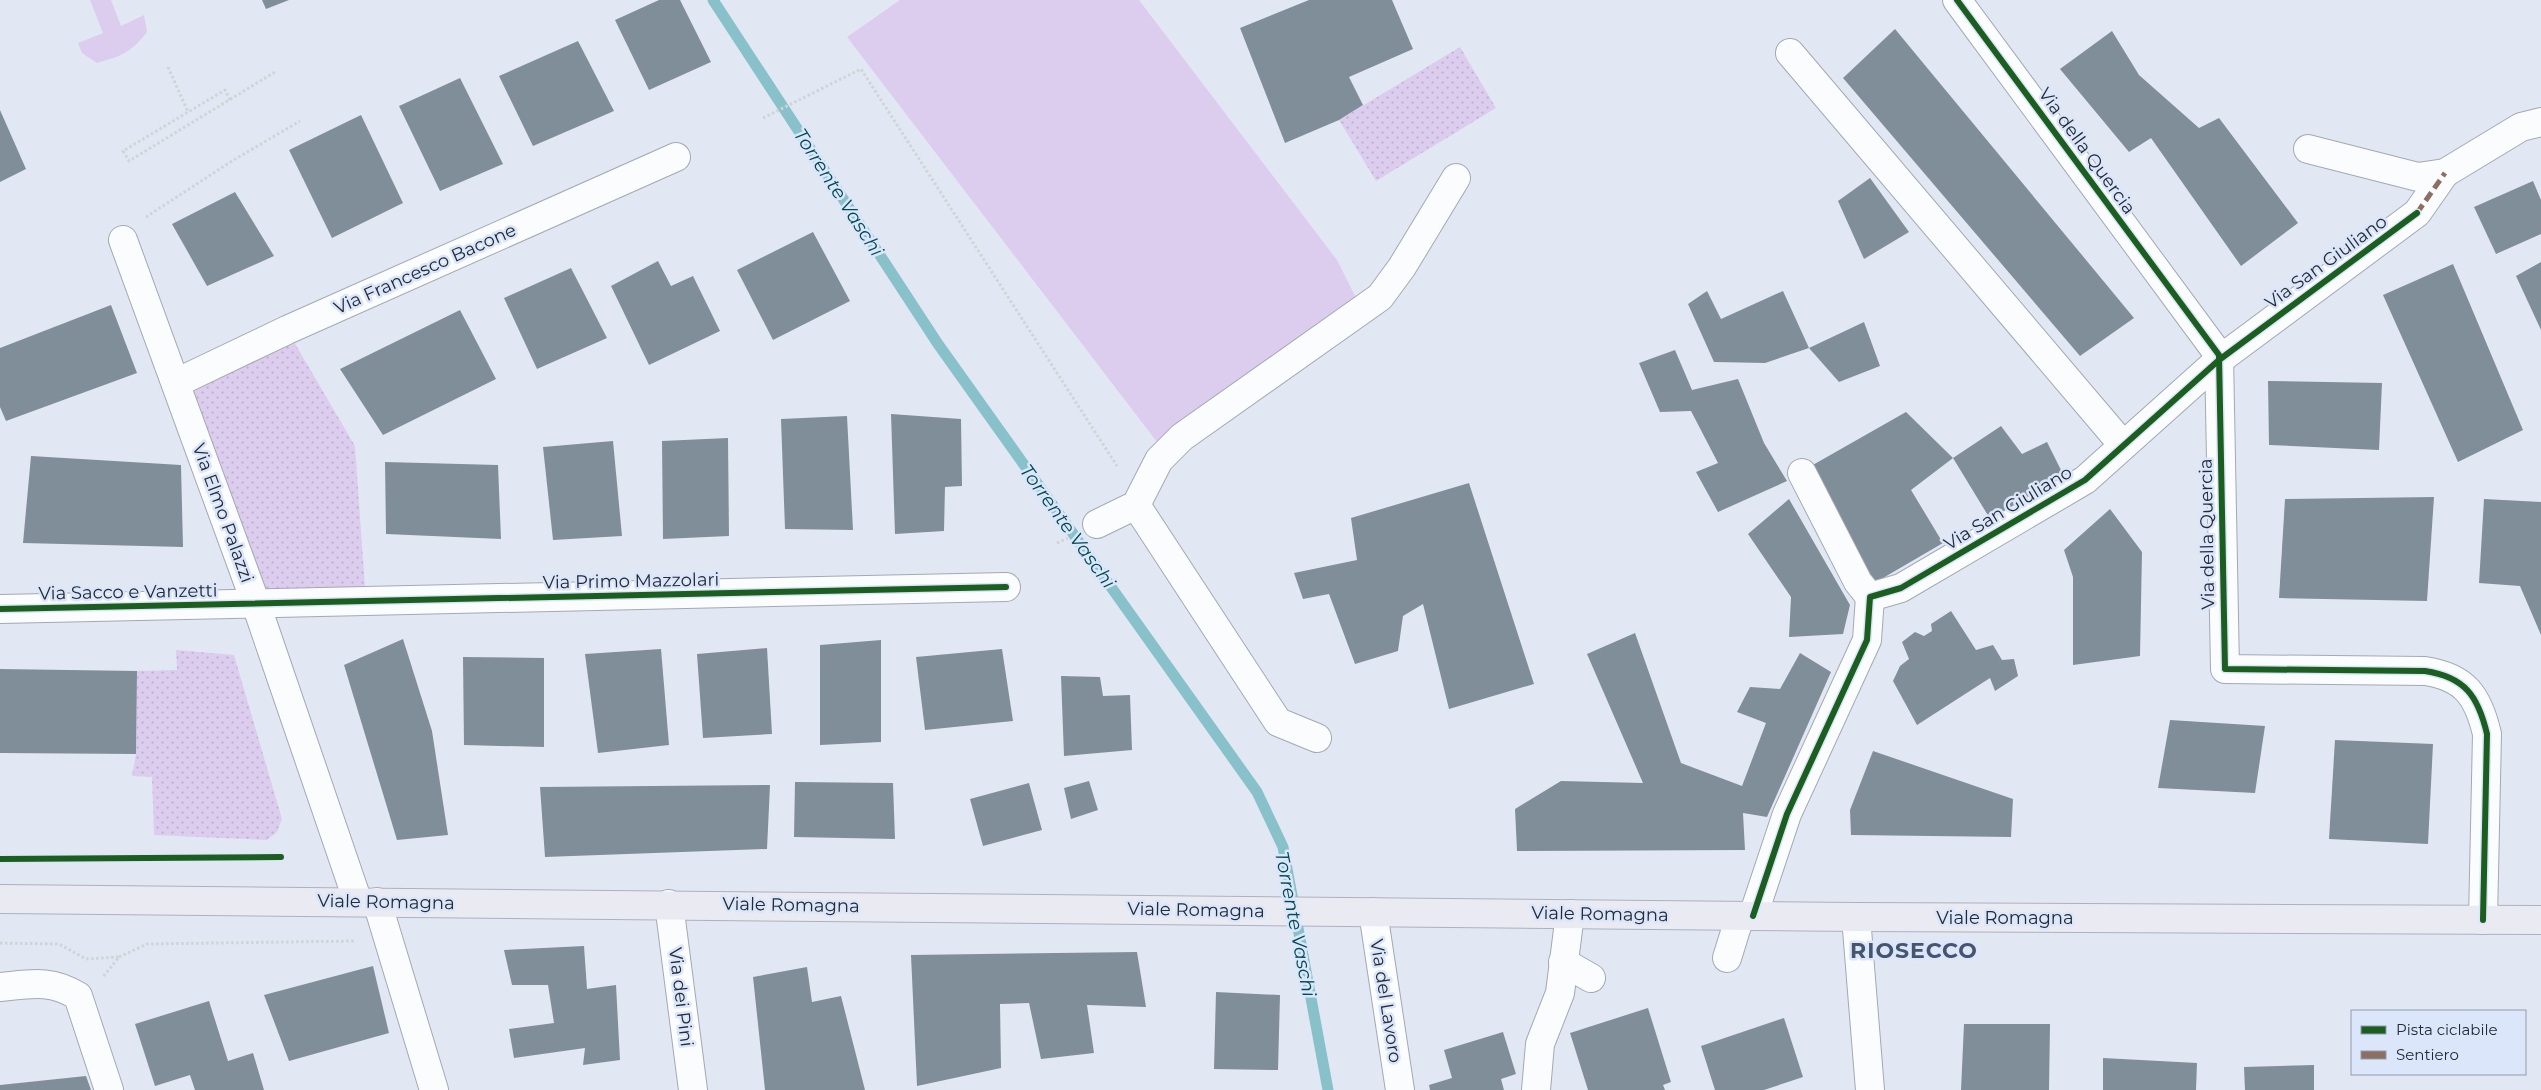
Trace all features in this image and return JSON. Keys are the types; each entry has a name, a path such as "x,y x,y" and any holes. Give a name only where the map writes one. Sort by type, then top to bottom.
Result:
{"main road":[{"name":"Viale Romagna","path":"0,899 1856,917 2541,920"}],"street":[{"name":"Via della Quercia","path":"1957,0 2218,354 2225,668 2425,671 2445,674 2463,684 2482,710 2487,734 2482,920"},
{"path":"1790,53 2123,445"},
{"path":"2308,149 2418,177 2445,173 2521,126 2541,122"},
{"name":"Via Francesco Bacone","path":"176,383 296,326 676,157"},
{"name":"Via San Giuliano","path":"1870,597 1901,588 2085,480 2219,360 2417,214 2445,173"},
{"path":"1097,524 1136,504 1159,460 1182,436 1380,297 1402,267 1456,178"},
{"name":"Via Elmo Palazzi","path":"123,240 256,604 368,902 388,940 434,1090"},
{"path":"1727,958 1747,916 1787,814 1867,640 1870,597 1858,582 1802,473"},
{"path":"1136,504 1278,722 1317,738"},
{"name":"Via Primo Mazzolari","path":"256,604 1006,587"},
{"name":"Via Sacco e Vanzetti","path":"0,609 256,604"},
{"name":"Via dei Pini","path":"669,904 693,1090"},
{"name":"Via del Lavoro","path":"1372,912 1400,1090"},
{"path":"1536,1090 1540,1044 1560,993 1570,914"},
{"path":"1856,917 1870,1090"},
{"path":"1563,962 1590,978"},
{"path":"0,987 42,982 62,986 78,996 109,1090"}],"path":[{"path":"168,67 188,112"},
{"path":"763,118 861,69 1122,473"},
{"path":"230,100 226,90 122,151 129,161 230,100 275,72"},
{"path":"123,240 121,234 232,161 300,122"},
{"path":"120,957 147,944 388,940"}],"shaded area":[{"path":"90,0 111,0 121,26 144,15 147,32 136,45 125,53 97,63 82,53 78,43 103,33"},
{"path":"900,0 1139,0 1337,260 1356,298 1157,442 847,37"},
{"path":"1460,47 1496,108 1376,181 1339,120"},
{"path":"287,330 355,446 366,602 256,604 176,383"},
{"path":"176,650 234,655 282,819 277,832 267,840 154,835 152,777 132,776 136,754 137,671 177,670"}],"building":[{"path":"262,0 289,0 266,9"},
{"path":"659,0 680,0 711,62 649,90 615,20"},
{"path":"1309,0 1392,0 1413,49 1349,77 1363,105 1339,120 1285,143 1240,28"},
{"path":"1895,29 2134,318 2080,356 1843,78"},
{"path":"2112,31 2139,75 2199,128 2219,118 2298,223 2241,266 2151,138 2129,152 2060,69"},
{"path":"578,41 614,111 533,146 499,76"},
{"path":"460,78 503,164 440,191 399,106"},
{"path":"0,110 26,169 0,182"},
{"path":"361,115 403,203 332,238 289,150"},
{"path":"1870,178 1909,232 1864,259 1838,201"},
{"path":"2533,181 2541,200 2541,234 2496,254 2474,207"},
{"path":"235,192 274,256 207,286 172,224"},
{"path":"813,232 850,301 773,340 737,270"},
{"path":"658,261 671,286 693,276 720,331 649,365 611,286"},
{"path":"2541,262 2541,330 2516,276"},
{"path":"2453,264 2523,430 2458,462 2383,295"},
{"path":"571,268 607,338 537,369 504,298"},
{"path":"1707,291 1721,319 1783,291 1809,348 1765,363 1714,362 1688,304"},
{"path":"111,305 137,373 6,421 0,407 0,348"},
{"path":"460,310 496,379 383,435 340,369"},
{"path":"1864,322 1880,366 1839,382 1809,348"},
{"path":"1675,350 1692,390 1738,379 1764,443 1787,481 1718,512 1696,472 1718,463 1691,411 1660,412 1639,363"},
{"path":"2268,381 2382,383 2379,450 2269,445"},
{"path":"1906,412 1953,458 1911,490 1943,543 1871,585 1811,466"},
{"path":"891,414 961,419 962,486 945,487 944,531 895,534"},
{"path":"847,416 853,530 785,529 781,419"},
{"path":"2001,426 2022,454 2047,442 2063,474 1992,522 1953,458"},
{"path":"728,438 729,536 663,539 662,441"},
{"path":"613,441 622,536 553,540 543,447"},
{"path":"31,456 181,465 183,547 23,543"},
{"path":"385,462 498,465 501,539 386,534"},
{"path":"1469,483 1534,684 1449,709 1423,604 1403,616 1398,651 1355,664 1329,594 1303,599 1294,573 1357,560 1351,518"},
{"path":"2434,497 2427,601 2279,598 2285,499"},
{"path":"1789,499 1850,605 1843,634 1789,637 1791,597 1748,534"},
{"path":"2484,499 2541,502 2541,635 2520,586 2479,583"},
{"path":"2110,509 2142,552 2140,656 2073,665 2073,577 2064,550"},
{"path":"1951,611 1976,650 1993,645 2002,660 2014,659 2018,676 1995,691 1990,678 1917,725 1893,681 1900,666 1909,659 1902,642 1915,632 1924,636 1932,631 1931,624"},
{"path":"1635,633 1681,763 1742,786 1766,723 1737,712 1750,687 1780,689 1800,653 1831,672 1767,817 1743,813 1745,850 1517,851 1515,809 1561,781 1643,783 1587,654"},
{"path":"403,639 432,731 448,835 397,840 344,665"},
{"path":"881,640 881,742 820,745 820,645"},
{"path":"767,648 772,734 703,738 697,654"},
{"path":"661,649 669,745 598,753 585,654"},
{"path":"1002,649 1013,721 925,730 916,657"},
{"path":"463,657 544,658 544,747 464,745"},
{"path":"0,669 137,671 136,754 0,753"},
{"path":"1061,676 1100,677 1103,696 1130,695 1132,750 1064,756"},
{"path":"2170,720 2265,726 2255,793 2158,788"},
{"path":"2335,740 2433,744 2428,844 2329,839"},
{"path":"1873,751 2013,799 2011,837 1851,835 1850,810"},
{"path":"1089,781 1098,810 1071,819 1064,788"},
{"path":"795,782 893,783 895,839 794,837"},
{"path":"1029,783 1042,830 983,846 970,799"},
{"path":"770,785 767,849 545,857 540,787"},
{"path":"584,946 587,989 616,985 620,1060 583,1065 585,1048 514,1058 509,1029 554,1023 548,985 512,985 504,950"},
{"path":"1137,952 1146,1007 1087,1005 1094,1053 1041,1059 1029,1003 1000,1004 1001,1068 917,1086 911,955"},
{"path":"373,966 389,1033 289,1061 264,995"},
{"path":"807,967 812,1002 841,996 865,1090 765,1090 753,977"},
{"path":"1216,992 1280,995 1278,1070 1214,1069"},
{"path":"209,1001 228,1061 253,1053 264,1090 195,1090 190,1075 155,1086 135,1024"},
{"path":"1648,1008 1671,1082 1663,1085 1665,1090 1588,1090 1570,1033"},
{"path":"1784,1018 1803,1077 1764,1090 1715,1090 1701,1046"},
{"path":"1964,1024 2050,1024 2049,1090 1961,1090"},
{"path":"1503,1032 1516,1074 1501,1079 1504,1090 1430,1090 1429,1085 1452,1078 1444,1050"},
{"path":"2103,1058 2197,1063 2196,1090 2103,1090"},
{"path":"2314,1065 2314,1090 2245,1090 2244,1067"},
{"path":"86,1076 91,1090 0,1090 0,1085"}],"waterway":[{"name":"Torrente Vaschi","path":"713,0 938,344 1257,792 1283,847 1328,1090"}],"marked path":[{"path":"2417,213 2445,173"}],"cycle path":[{"path":"1957,0 2219,355 2225,669 2425,671 2450,678 2468,690 2474,699 2487,734 2483,920"},
{"path":"1753,916 1787,814 1867,640 1870,597 1901,588 2085,480 2219,360 2417,213"},
{"path":"0,609 1006,587"},
{"path":"0,859 281,857"}],"district":[{"name":"RIOSECCO","path":"1914,950"}]}
